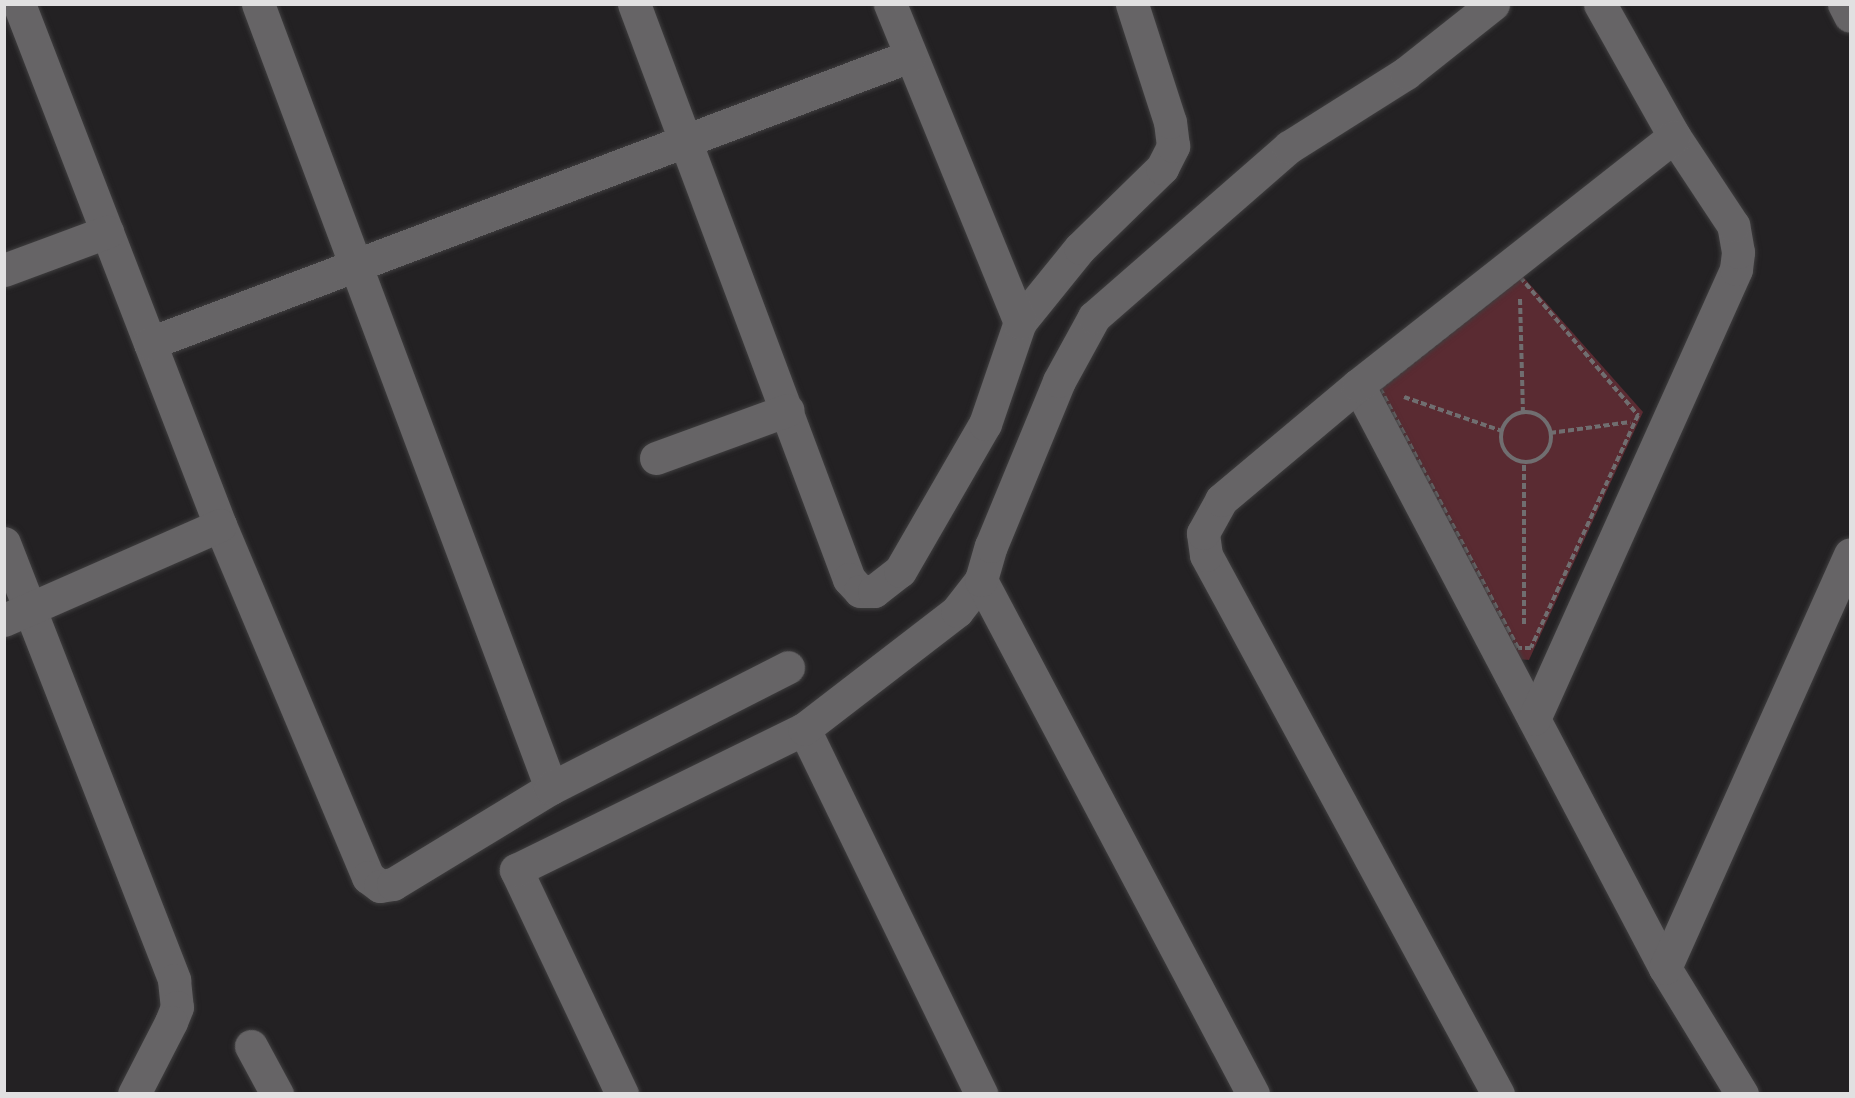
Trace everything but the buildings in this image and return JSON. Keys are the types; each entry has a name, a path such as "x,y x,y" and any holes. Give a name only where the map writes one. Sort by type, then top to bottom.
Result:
{"street":[{"path":"19,4 220,525 368,877 380,886 393,884 550,788 788,667"},
{"path":"258,4 550,788"},
{"path":"634,4 788,410 849,579 860,591 874,591 900,572 985,424 1020,322 1080,248 1162,168 1173,146 1170,122 1132,4"},
{"path":"890,4 1020,322"},
{"path":"622,1094 516,870 804,729 957,611 981,580 991,546 1059,381 1094,317 1289,147 1406,73 1493,4"},
{"path":"1534,719 1736,269 1738,252 1733,225 1674,136 1600,4"},
{"path":"1844,4 1851,16"},
{"path":"150,343 910,56"},
{"path":"1498,1094 1206,555 1203,533 1221,500 1369,387 1674,136"},
{"path":"4,270 107,232"},
{"path":"1369,387 1534,719 1665,968 1742,1094"},
{"path":"656,458 788,410"},
{"path":"18,614 220,525"},
{"path":"4,543 18,614 174,980 177,1007 134,1094"},
{"path":"1665,968 1851,554"},
{"path":"981,580 1253,1094"},
{"path":"804,729 981,1094"},
{"path":"251,1046 277,1094"}],"path":[{"path":"1369,387 1520,277"},
{"path":"1369,387 1518,648 1531,648 1638,415 1520,277"},
{"path":"1520,277 1523,413"},
{"path":"1369,387 1391,392"},
{"path":"1402,396 1502,431"},
{"path":"1523,413 1539,416 1550,433 1545,454 1524,463 1504,451 1502,431 1509,418 1523,413"},
{"path":"1550,433 1635,421"},
{"path":"1524,463 1524,648"}],"shaded area":[{"path":"1519,272 1643,412 1529,660 1517,659 1374,389"}]}
